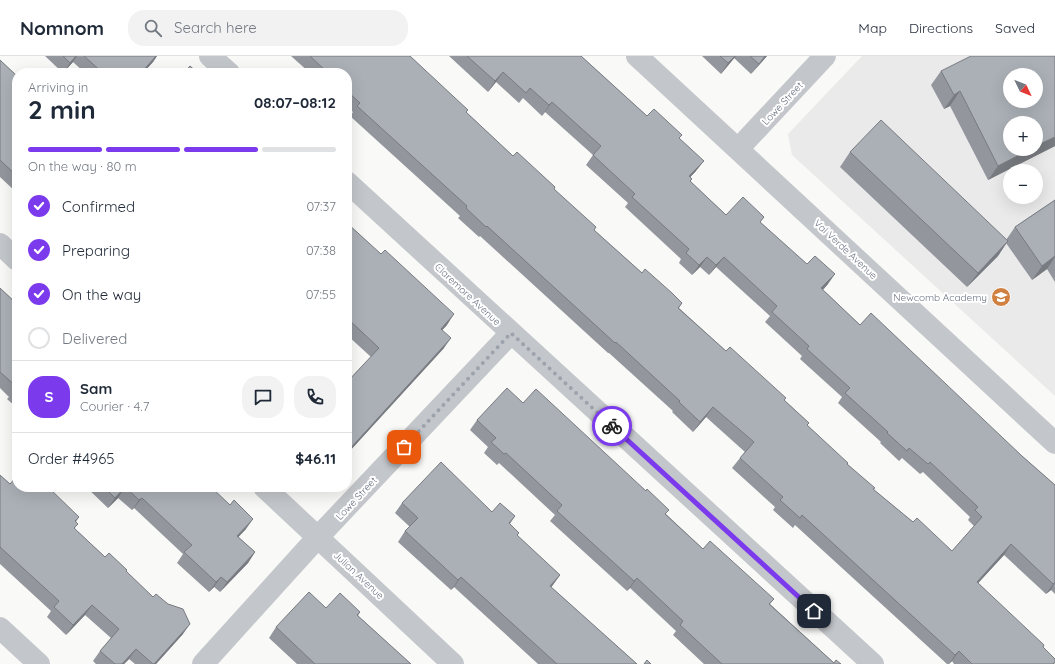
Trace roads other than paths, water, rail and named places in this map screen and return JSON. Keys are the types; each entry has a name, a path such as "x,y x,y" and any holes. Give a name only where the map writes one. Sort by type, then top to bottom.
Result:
{"street":[{"path":"210,56 223,68"},
{"name":"Val Verde Avenue","path":"637,56 1055,443"},
{"name":"Lowe Street","path":"738,149 825,56"},
{"name":"Claremore Avenue","path":"352,187 873,664"},
{"path":"0,244 12,255"},
{"name":"Lowe Street","path":"203,664 318,537 511,333"},
{"name":"Julian Avenue","path":"269,492 453,664"},
{"path":"0,628 39,664"}],"place":[{"name":"Newcomb Academy","path":"1001,297"}]}
